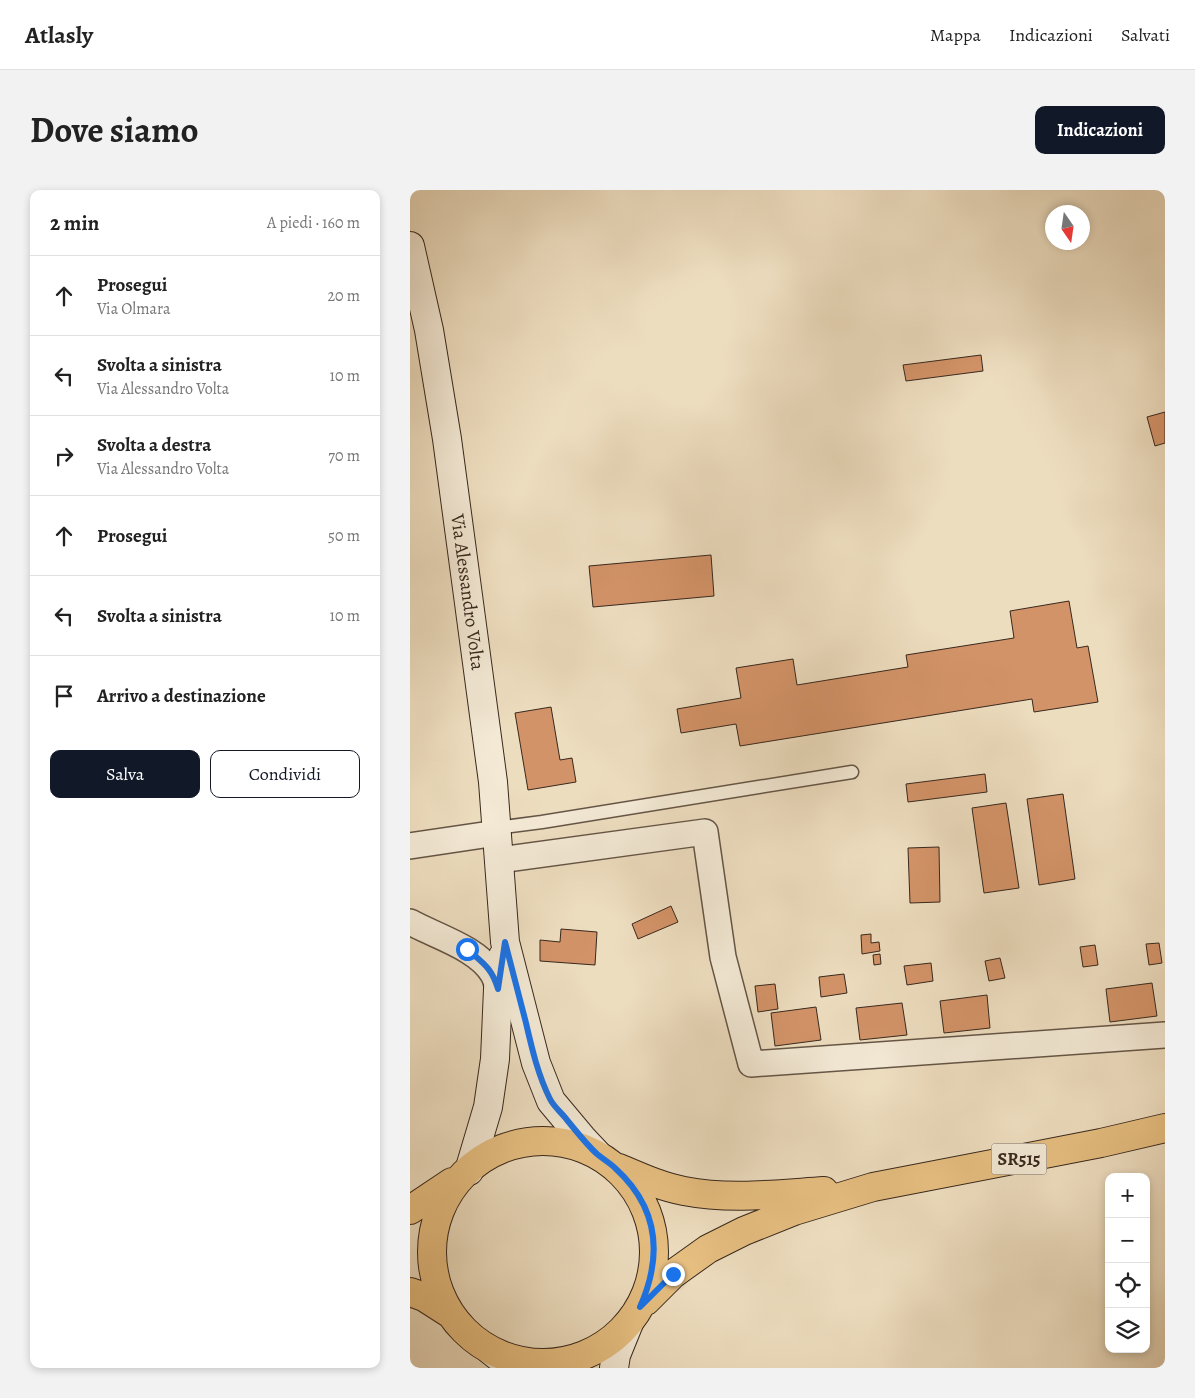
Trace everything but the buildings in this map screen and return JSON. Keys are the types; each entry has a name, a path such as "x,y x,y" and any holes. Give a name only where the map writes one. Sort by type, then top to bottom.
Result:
{"main road":[{"name":"Via Alessandro Volta","path":"410,246 429,330 447,439 491,772 500,860 505,942 536,1063 551,1101 582,1138 606,1161"},
{"name":"Via Alessandro Volta","path":"464,1174 488,1107 495,1059 498,989 505,942"},
{"name":"SR515","path":"634,1315 673,1274 708,1249 744,1231 794,1211 873,1188 1101,1143 1165,1128"},
{"path":"410,1210 464,1174 486,1156 522,1142 561,1142 580,1147 606,1161 627,1179 639,1195 653,1231 654,1251 653,1270 648,1289 616,1355 614,1368"},
{"name":"SR515","path":"606,1161 646,1180 684,1191 722,1195 772,1195 873,1188"},
{"path":"464,1174 448,1192 434,1226 431,1244 434,1280 440,1298 449,1313 467,1334 513,1368"},
{"path":"410,1292 424,1297 449,1313"},
{"path":"490,1350 508,1358 526,1362 564,1361 600,1348 615,1337 634,1315"}],"street":[{"path":"410,846 496,831"},
{"path":"500,860 705,832 723,957 751,1064 1165,1035"},
{"path":"410,922 467,949 494,975 498,989"}],"lane":[{"path":"496,831 852,772"}],"route":[{"path":"467,949 494,975 498,989 505,942 536,1063 551,1101 582,1138 598,1155 614,1166 639,1195 653,1231 654,1251 653,1270 648,1289 640,1307 673,1274"}]}
